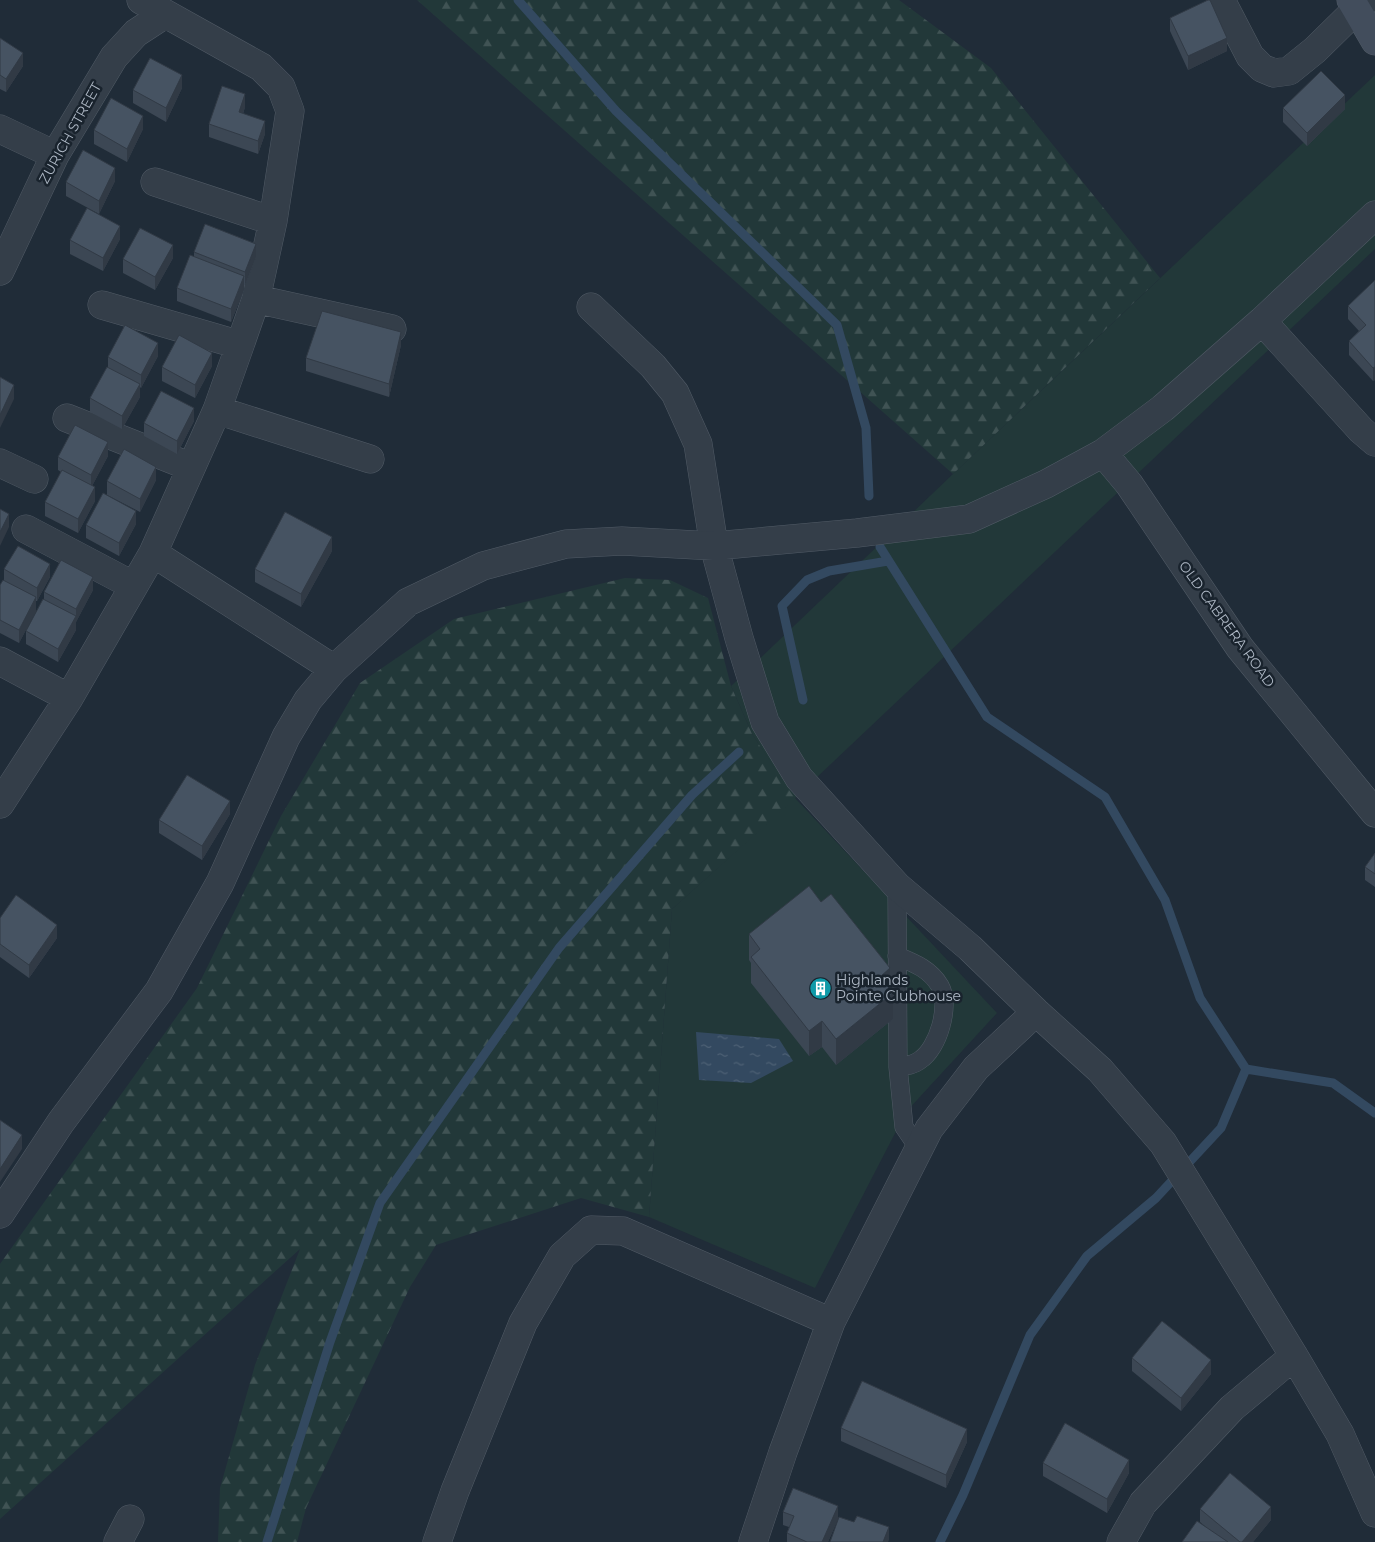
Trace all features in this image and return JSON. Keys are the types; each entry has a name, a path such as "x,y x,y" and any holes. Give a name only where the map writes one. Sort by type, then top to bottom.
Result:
{"street":[{"path":"4,789 69,698 153,553 217,410 256,299 273,220 290,111 281,87 261,67 141,0"},
{"path":"1222,0 1250,56 1262,68 1274,73 1289,71 1316,50 1358,3 1375,41"},
{"name":"ZURICH STREET","path":"1,266 55,155 114,57 136,33 165,14"},
{"path":"0,129 55,155"},
{"path":"154,182 273,220"},
{"path":"0,1214 61,1122 159,991 220,883 286,738 308,700 334,669 408,602 483,566 566,544 622,541 714,546 857,533 969,519 1046,484 1103,453 1163,408 1262,321 1375,214"},
{"path":"256,299 392,329"},
{"path":"102,305 240,345"},
{"path":"591,307 653,366 675,393 698,444 714,546 739,638 765,722 799,778 897,886 970,948 1036,1012 1100,1070 1163,1144 1340,1434 1375,1513"},
{"path":"1262,321 1361,430 1375,442"},
{"path":"217,410 370,459"},
{"path":"67,418 191,467"},
{"name":"OLD CABRERA ROAD","path":"1103,453 1129,484 1240,648 1375,813"},
{"path":"0,462 34,478"},
{"path":"26,529 134,586"},
{"path":"153,553 334,669"},
{"path":"0,661 69,698"},
{"path":"753,1542 782,1452 831,1322 929,1129 976,1068 1036,1012"},
{"path":"437,1542 455,1491 523,1323 562,1256 591,1230 624,1232 831,1322"},
{"path":"1121,1542 1143,1503 1232,1408 1294,1356"}],"lane":[{"path":"897,886 898,1068 904,1127 919,1149"},
{"path":"897,956 922,967 928,972 941,988 944,1001 943,1022 935,1042 922,1060 898,1068"}],"green space":[{"path":"417,0 899,0 991,68 1160,278 953,474"},
{"path":"1375,75 1375,249 795,798 997,1013 906,1112 815,1288 649,1217 672,909 794,799 752,734 731,686"},
{"path":"625,578 670,580 708,598 731,686 752,734 795,799 672,909 649,1217 581,1198 436,1245 410,1287 306,1508 297,1542 218,1542 220,1488 255,1365 300,1249 0,1519 0,1264 197,988 281,816 360,683 454,619"}],"water":[{"path":"696,1032 779,1039 793,1061 751,1083 699,1080"}],"building":[{"path":"1210,0 1227,38 1188,56 1170,18"},
{"path":"0,38 23,53 6,79 0,75"},
{"path":"150,58 182,75 166,108 133,90"},
{"path":"1321,71 1345,95 1307,133 1283,108"},
{"path":"222,86 245,94 239,112 265,121 258,141 209,124"},
{"path":"111,98 143,116 127,149 94,130"},
{"path":"83,150 115,168 99,201 66,182"},
{"path":"87,208 120,226 103,258 70,240"},
{"path":"205,224 256,244 245,272 194,252"},
{"path":"140,228 173,245 155,277 123,259"},
{"path":"190,255 244,276 231,309 177,288"},
{"path":"1375,280 1375,367 1373,368 1349,341 1366,325 1348,306"},
{"path":"322,311 401,332 389,384 306,358"},
{"path":"125,325 158,343 141,375 108,357"},
{"path":"179,335 212,353 195,385 162,367"},
{"path":"107,367 140,384 122,416 90,398"},
{"path":"0,377 14,385 0,415"},
{"path":"161,391 194,408 177,441 144,423"},
{"path":"75,425 108,442 91,475 58,457"},
{"path":"124,449 156,467 140,499 107,481"},
{"path":"62,470 95,487 78,519 45,502"},
{"path":"103,493 136,511 119,543 86,525"},
{"path":"0,509 9,514 0,532"},
{"path":"285,512 332,537 301,594 255,569"},
{"path":"18,546 50,564 37,588 4,569"},
{"path":"61,560 93,577 76,609 44,592"},
{"path":"3,580 36,597 19,630 0,620 0,585"},
{"path":"43,599 76,616 58,649 26,631"},
{"path":"187,775 230,801 202,846 159,820"},
{"path":"1375,853 1375,874 1365,867"},
{"name":"Highlands Pointe Clubhouse","path":"809,886 821,902 831,894 890,968 880,977 893,993 836,1039 822,1021 809,1031 751,957 760,949 749,934"},
{"path":"16,895 57,925 29,965 0,944 0,918"},
{"path":"0,1120 22,1135 0,1169"},
{"path":"1162,1321 1211,1360 1181,1398 1132,1358"},
{"path":"862,1381 967,1429 946,1475 841,1428"},
{"path":"1065,1423 1129,1460 1107,1499 1043,1463"},
{"path":"1230,1473 1271,1507 1242,1542 1200,1509"},
{"path":"793,1488 838,1506 822,1542 807,1542 787,1533 794,1516 783,1512"},
{"path":"857,1516 889,1527 883,1542 830,1542 839,1517 854,1522"},
{"path":"1197,1521 1228,1542 1182,1542"}],"waterway":[{"path":"518,0 616,111 837,325 866,428 869,496"},
{"path":"880,547 987,717 1105,797 1165,900 1200,998 1246,1069 1333,1083 1375,1113"},
{"path":"803,700 782,606 807,580 829,571 888,561"},
{"path":"267,1542 330,1342 380,1203 559,948 692,795 739,752"},
{"path":"940,1542 963,1495 1030,1335 1087,1256 1156,1198 1221,1128 1246,1069"}],"place":[{"name":"Highlands Pointe Clubhouse","path":"820,988"}]}
